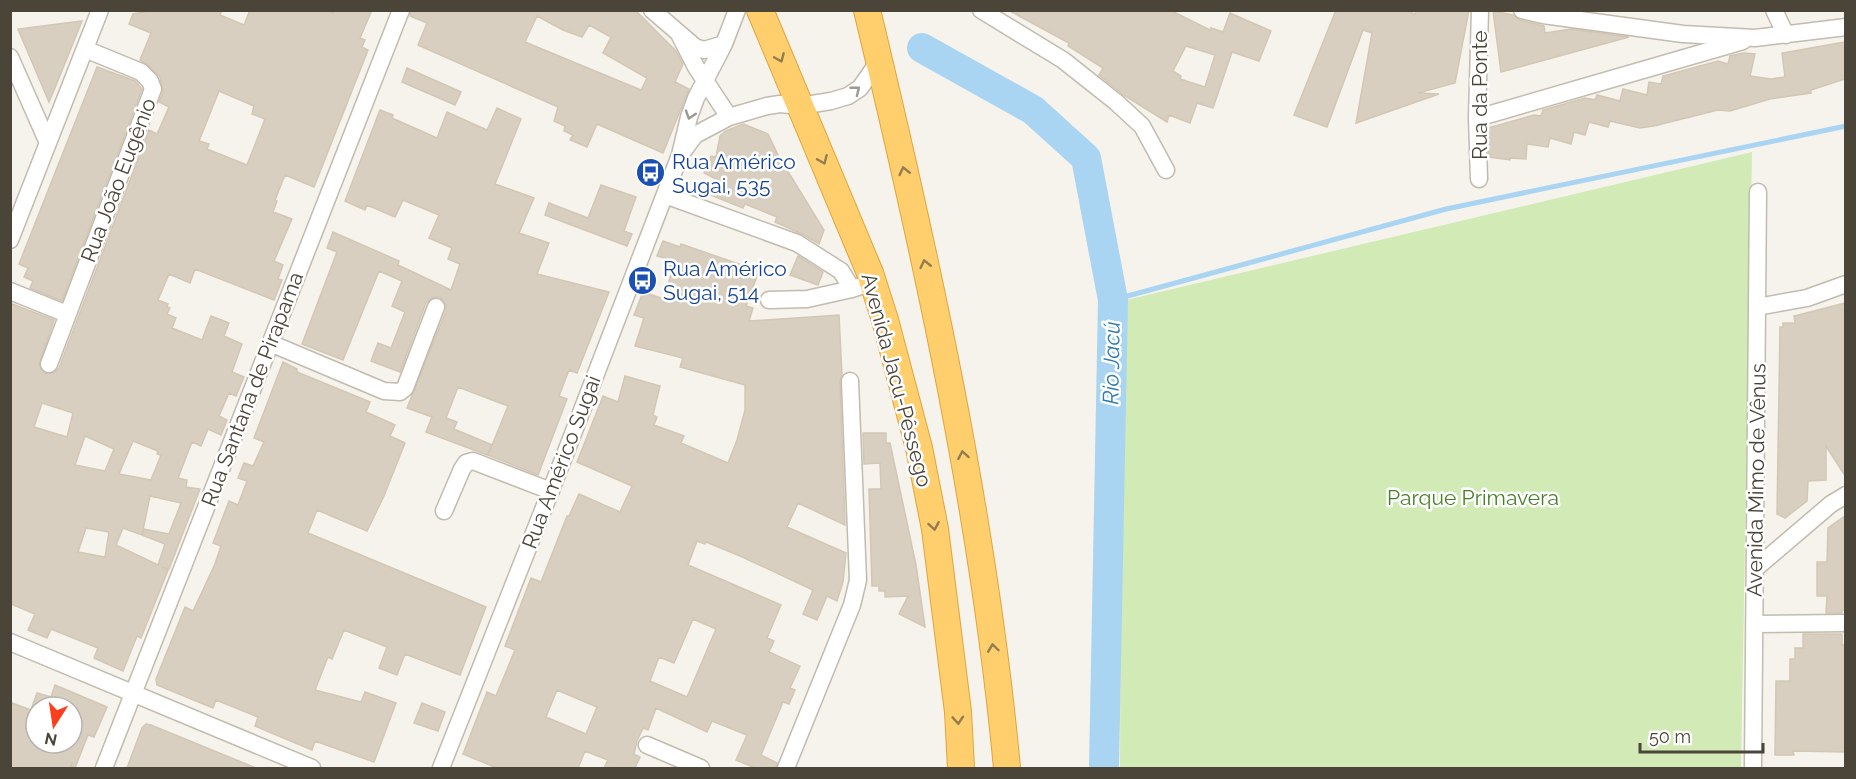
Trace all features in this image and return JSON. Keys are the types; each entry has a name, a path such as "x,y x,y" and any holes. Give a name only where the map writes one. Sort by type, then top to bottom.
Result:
{"highway":[{"name":"Avenida Jacu-Pêssego","path":"760,10 800,106 919,448 935,529 955,689 962,768"},
{"name":"Avenida Jacu-Pêssego","path":"867,10 946,361 973,506 999,687 1007,768"}],"street":[{"path":"10,240 100,10"},
{"name":"Rua Santana de Pirapama","path":"104,768 401,10"},
{"path":"652,10 695,47 704,50 724,44"},
{"name":"Rua Américo Sugai","path":"441,768 665,195 680,155 689,117 724,44 737,10"},
{"path":"981,10 1063,60 1116,102 1142,126 1166,170"},
{"name":"Rua da Ponte","path":"1479,179 1477,118 1480,10"},
{"path":"1522,10 1553,17 1683,34 1755,38 1845,27"},
{"path":"1774,10 1786,35"},
{"path":"680,36 729,117"},
{"path":"1477,118 1755,38"},
{"name":"Rua João Eugênio","path":"49,364 153,89 150,81 141,72 85,49"},
{"path":"10,57 48,143"},
{"name":"Rua Américo Sugai","path":"680,155 695,135 729,117 767,106 780,104 800,106 848,96 860,88 879,61"},
{"name":"Avenida Mimo de Vênus","path":"1753,768 1758,192"},
{"path":"665,195 798,243 862,286"},
{"path":"1758,308 1807,298 1845,284"},
{"path":"769,300 807,299 862,286"},
{"path":"10,291 67,314"},
{"path":"270,343 384,391 400,392 405,388 436,307"},
{"path":"786,768 852,605 858,580 850,381"},
{"path":"444,511 462,469 473,461 550,491"},
{"path":"1756,568 1831,504 1845,495"},
{"path":"1754,624 1845,623"},
{"path":"10,642 312,768"},
{"path":"647,745 701,768"}],"green space":[{"name":"Parque Primavera","path":"1752,152 1741,768 1120,768 1122,301"}],"building":[{"path":"155,10 222,10 220,15 244,25 250,10 328,10 333,13 334,10 372,10 360,38 365,40 362,47 368,50 314,187 285,175 275,200 277,201 273,212 292,219 274,261 283,265 278,279 282,280 274,300 195,269 190,283 169,274 158,300 168,304 167,307 170,308 167,314 176,318 172,328 202,340 211,316 229,323 224,336 242,344 232,372 244,377 236,396 229,393 219,416 227,420 221,435 208,429 201,446 192,442 178,478 187,480 186,487 200,489 169,569 162,567 168,570 141,638 137,636 123,671 94,658 98,648 51,629 47,638 28,630 35,614 11,604 10,303 54,320 39,365 45,374 55,372 59,368 149,130 157,134 169,107 159,102 163,92 160,77 140,60 151,33 129,24 133,14","holes":["219,91 254,106 252,114 265,119 247,165 207,149 209,144 199,141","42,403 73,413 67,437 34,427","85,436 114,449 105,471 75,465","133,441 158,451 157,454 161,455 151,480 119,474","150,496 181,503 169,534 144,529 142,535","86,528 109,532 105,557 78,552","123,528 165,544 158,565 116,545"]},
{"path":"411,10 635,10 676,51 683,64 675,82 689,89 663,153 597,124 587,147 570,140 573,135 564,131 565,126 554,121 558,107 418,45 427,23 410,16","holes":["537,16 582,37 589,25 611,37 603,53 647,78 641,90 525,42"]},
{"path":"1008,10 1170,10 1210,30 1211,28 1223,32 1230,13 1271,31 1259,61 1232,52 1213,108 1197,103 1190,123 1169,115 1167,122 1125,96 1099,75 1103,68 1068,46 1069,43","holes":["1186,46 1215,55 1205,87 1180,79 1181,76 1173,71"]},
{"path":"1336,10 1405,10 1415,14 1417,10 1469,10 1455,83 1418,93 1439,94 1356,123 1372,33 1363,30 1327,127 1294,115"},
{"path":"1493,11 1513,15 1520,20 1544,26 1545,33 1571,29 1629,37 1501,72"},
{"path":"82,21 57,83 49,102 18,29"},
{"path":"1845,42 1845,79 1811,90 1811,93 1770,99 1730,111 1718,110 1640,128 1610,121 1608,127 1589,122 1585,135 1574,132 1571,144 1550,138 1548,147 1527,144 1526,159 1510,158 1510,160 1489,157 1488,128 1534,115 1541,116 1543,110 1585,98 1595,100 1597,95 1620,101 1623,89 1647,95 1649,82 1661,84 1663,76 1718,61 1728,64 1730,56 1744,53 1755,54 1750,76 1771,79 1785,77 1782,53"},
{"path":"97,67 135,81 142,89 62,301 30,288 33,281 24,277 28,268 19,264"},
{"path":"407,68 461,92 455,105 402,82"},
{"path":"497,108 521,119 495,184 534,198 519,233 549,243 537,274 609,292 577,373 569,370 559,396 567,399 538,475 488,455 508,406 458,387 446,418 457,422 454,429 492,445 487,455 426,432 432,417 407,408 446,311 446,305 440,297 434,297 426,303 400,372 371,361 378,343 391,348 405,312 392,306 402,281 379,271 343,360 302,344 337,252 327,248 333,232 399,261 398,265 451,290 460,264 448,259 452,248 429,238 439,215 403,200 395,217 367,205 365,210 345,201 380,110 393,115 392,118 437,138 447,112 487,130"},
{"path":"743,124 768,134 779,157 824,230 819,244 775,222 777,217 745,204 743,208 711,195 718,180 704,173 711,156 716,157 720,136"},
{"path":"601,185 636,197 624,231 632,234 627,246 545,215 549,203 588,218"},
{"path":"663,241 680,247 681,244 759,271 746,306 753,308 749,321 839,315 845,525 798,503 787,527 846,553 843,582 837,601 827,596 817,620 803,614 813,590 740,556 706,542 705,544 697,541 688,565 781,605 767,638 774,641 769,652 800,666 790,688 795,690 789,704 783,702 761,755 777,763 776,768 755,768 736,760 747,735 712,721 707,732 656,708 648,730 643,728 637,741 634,754 640,757 635,768 604,768 608,760 585,751 578,768 497,768 463,754 487,692 496,696 515,650 505,646 531,578 541,582 567,516 579,494 620,512 632,486 577,462 603,396 618,402 625,376 660,386 653,415 657,417 654,425 684,436 681,443 728,463 737,440 745,410 745,385 680,367 683,358 635,346 644,318 634,315 643,292 664,299 672,271 664,269 668,259 657,256","holes":["693,619 716,629 687,697 650,681 659,657 674,663","557,690 597,707 586,734 546,717"]},
{"path":"798,256 823,272 818,285 790,275"},
{"path":"1845,303 1845,476 1826,446 1826,480 1808,481 1807,501 1785,518 1777,514 1780,327 1783,327 1783,323 1795,323 1794,316"},
{"path":"283,362 297,369 297,372 370,402 366,412 395,425 390,436 405,443 367,531 317,510 308,533 486,607 460,675 405,654 397,675 379,668 387,647 344,630 332,659 328,657 315,690 361,702 365,692 396,703 374,762 315,741 312,750 255,726 258,717 216,700 213,708 157,685 156,679 185,607 193,611 215,564 221,546 213,543 229,501 238,505 247,481 238,478 244,463 253,466 264,442 254,438"},
{"path":"863,433 886,433 886,443 890,443 916,565 925,627 899,614 908,596 885,597 885,591 879,591 879,586 872,586 869,489 881,489 880,463 864,464"},
{"path":"1845,516 1845,610 1842,610 1842,613 1826,613 1827,596 1817,596 1817,562 1827,562 1828,528"},
{"path":"1803,634 1842,634 1842,645 1845,645 1845,752 1793,751 1794,755 1775,755 1776,681 1790,681 1790,659 1795,659 1795,648 1803,648"},
{"path":"55,685 79,695 52,695"},
{"path":"84,697 107,707 94,737 88,735 84,745"},
{"path":"10,702 24,707 24,755 80,755 75,768 72,768 72,762 70,768 10,768"},
{"path":"422,703 445,712 438,731 414,723"},
{"path":"146,724 256,768 127,768 142,728"}],"waterway":[{"name":"Rio Jacú","path":"922,48 1033,110 1086,158 1113,300 1104,768"},
{"path":"1113,300 1446,209 1846,126"}],"place":[{"name":"Rua Américo Sugai, 535","path":"651,173"},
{"name":"Rua Américo Sugai, 514","path":"642,280"}]}
